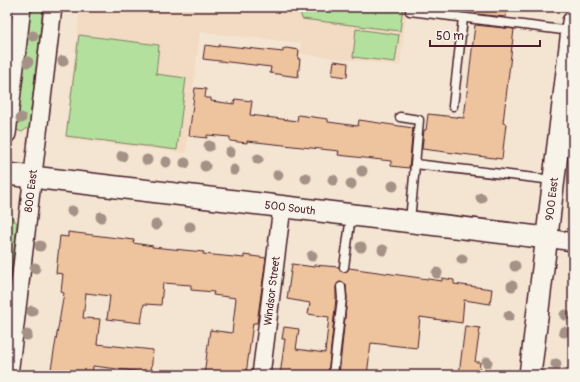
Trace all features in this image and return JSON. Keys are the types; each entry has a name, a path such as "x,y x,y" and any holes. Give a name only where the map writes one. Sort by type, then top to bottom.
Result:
{"street":[{"path":"7,134 22,7"},
{"name":"800 East","path":"9,375 10,335 33,177 53,7"},
{"name":"900 East","path":"530,375 554,180 568,111 572,26"},
{"name":"500 South","path":"7,174 573,242"},
{"name":"Windsor Street","path":"261,375 282,207"}],"lane":[{"path":"410,11 464,18 572,26"},
{"path":"453,106 464,18"},
{"path":"400,117 419,120 410,222"},
{"path":"416,164 554,180"},
{"path":"344,267 351,215"},
{"path":"333,375 342,298 341,287"}],"shaded area":[{"path":"80,7 407,7 400,66 300,54 301,43 200,32 186,153 65,139"}],"green space":[{"path":"28,7 43,7 29,127 22,132 14,129"},
{"path":"299,7 403,7 400,31 302,19"},
{"path":"356,29 399,35 395,62 353,57"},
{"path":"79,35 159,45 156,74 186,78 177,150 66,136"},
{"path":"7,217 12,217 17,223 7,308"}],"building":[{"path":"477,7 507,7 506,17 476,14"},
{"path":"475,25 514,29 503,123 506,124 502,159 422,149 424,130 426,130 428,114 464,118"},
{"path":"205,45 219,47 219,45 283,52 283,49 286,48 299,50 298,59 300,59 298,77 270,73 271,67 203,59"},
{"path":"334,61 348,63 347,77 332,75"},
{"path":"195,88 206,89 205,98 211,98 211,101 234,104 235,99 252,101 250,115 297,121 298,115 328,119 328,122 358,126 359,120 413,128 409,168 391,166 391,161 338,155 339,151 247,141 247,143 230,141 230,137 207,135 207,138 189,136"},
{"path":"68,232 134,240 133,243 153,246 152,247 204,252 203,254 244,258 244,255 266,258 257,323 253,323 246,374 204,375 210,330 232,333 236,298 213,295 214,292 191,290 191,285 163,283 161,305 144,304 141,323 107,319 110,296 86,293 83,318 100,319 97,344 153,350 151,373 93,366 92,375 50,375 64,293 61,292 63,274 56,273 60,236 68,237"},
{"path":"292,264 314,267 314,265 339,267 340,271 344,272 349,268 442,281 442,278 454,280 454,284 492,289 490,304 464,300 462,323 420,317 417,348 371,343 367,375 339,375 347,298 346,284 340,282 336,287 328,375 280,375 285,339 282,339 284,327 299,329 296,349 325,353 329,317 308,314 310,303 287,299"},
{"path":"465,326 480,328 475,362 480,362 479,375 459,375"}]}
